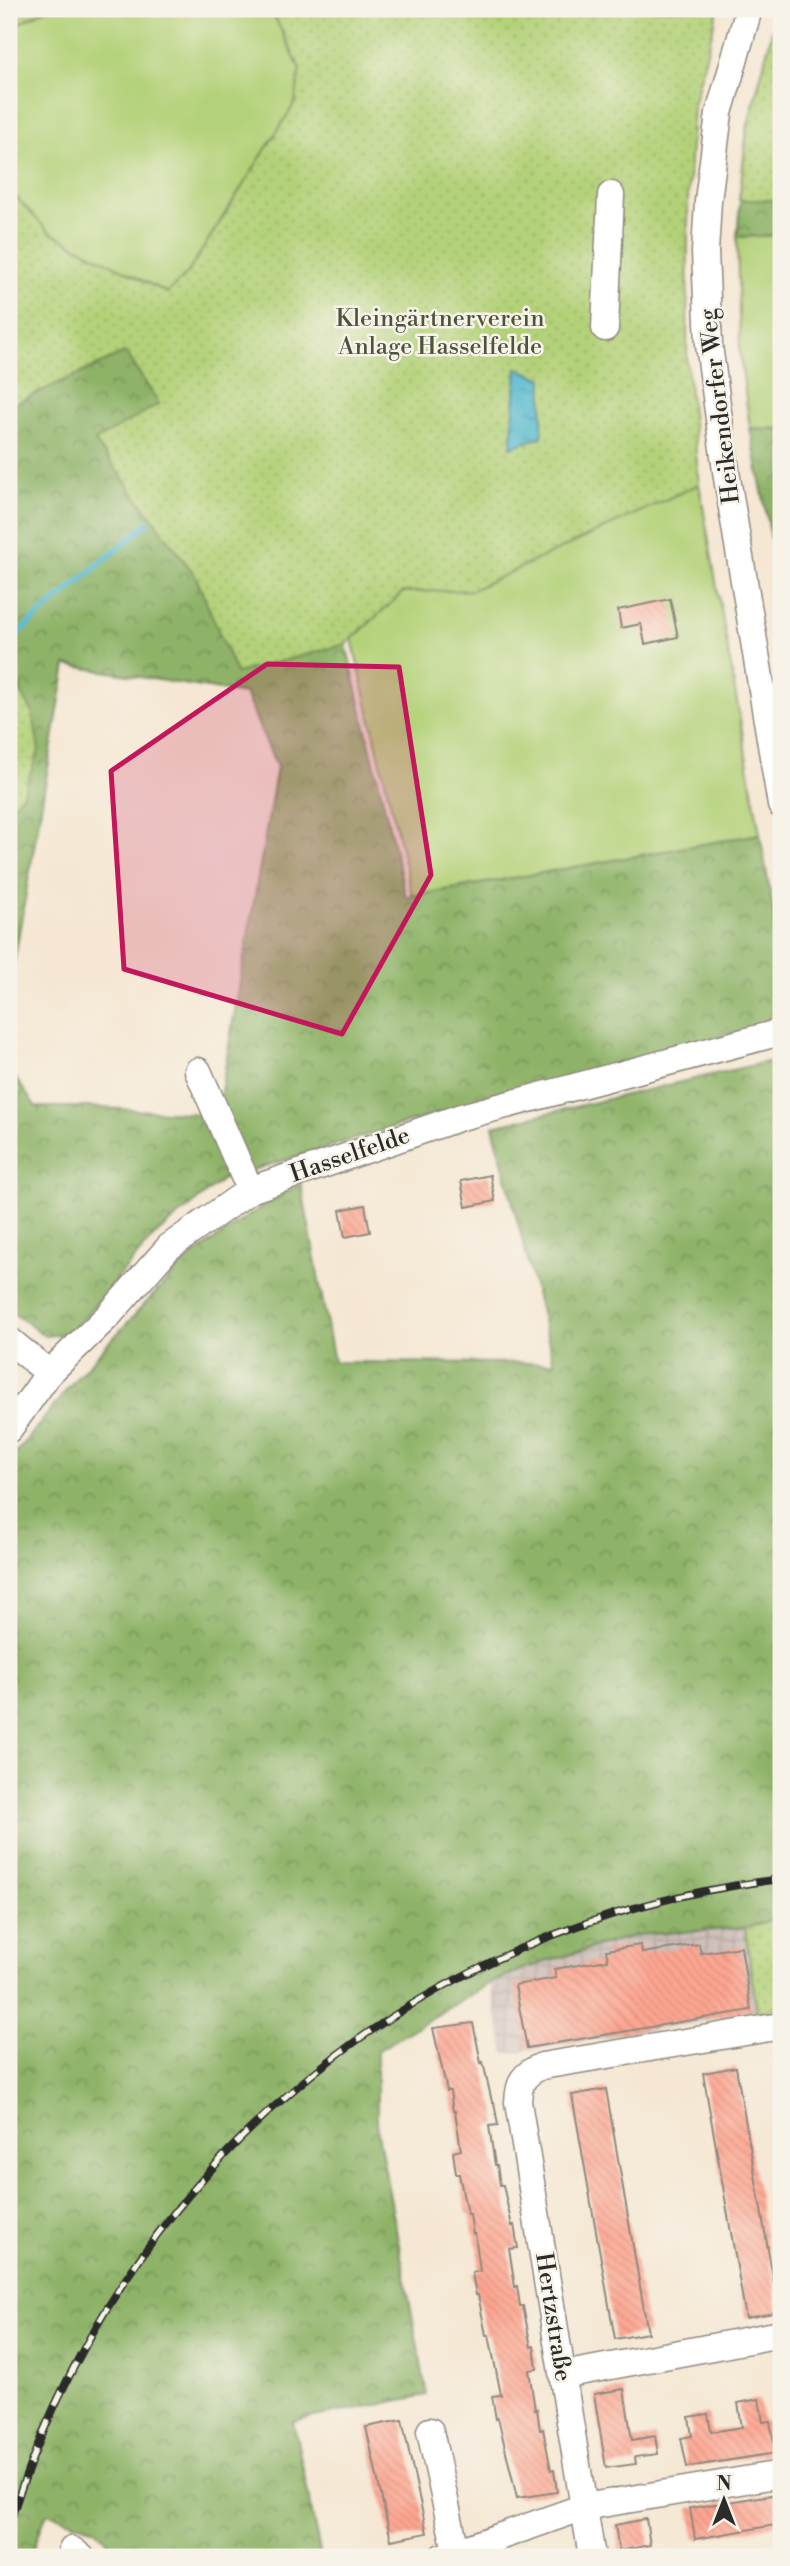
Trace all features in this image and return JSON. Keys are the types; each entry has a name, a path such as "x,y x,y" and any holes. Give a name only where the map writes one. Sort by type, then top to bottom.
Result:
{"street":[{"name":"Heikendorfer Weg","path":"749,9 719,113 708,201 705,252 709,345 727,478 781,805"},
{"path":"605,328 611,195"},
{"name":"Hasselfelde","path":"9,1429 49,1373 109,1315 169,1247 250,1190 461,1117 781,1032"},
{"path":"198,1071 250,1190"},
{"path":"9,1340 49,1373"},
{"name":"Hertzstraße","path":"592,2557 518,2102 518,2088 522,2078 542,2066 781,2026"},
{"path":"563,2375 781,2334"},
{"path":"430,2431 449,2554 583,2507 781,2474"}],"highlighted area":[{"path":"267,664 399,667 431,875 342,1034 124,969 111,771"}],"shaded area":[{"path":"745,1928 757,2012 505,2054 490,1983 525,1968 636,1935"}],"green space":[{"path":"9,9 46,9 9,29"},
{"path":"46,9 271,9 300,69 295,103 187,274 167,293 49,232 9,190 9,29"},
{"name":"Kleingärtnerverein Anlage Hasselfelde","path":"271,9 718,9 693,106 688,196 687,363 699,484 472,590 403,592 346,644 236,673 195,575 95,441 159,404 126,352 9,406 9,190 49,232 167,293 187,274 295,103 300,69"},
{"path":"778,9 781,9 781,235 737,237 747,130"},
{"path":"778,9 781,9 781,200 739,200 747,130"},
{"path":"781,235 781,429 750,428 740,355 737,237"},
{"path":"126,352 159,404 95,441 195,575 236,672 346,644 406,897 760,834 781,957 781,997 764,1026 472,1103 223,1179 152,1238 71,1333 45,1336 9,1310 9,1069 36,1107 88,1107 217,1115 277,767 245,694 66,665 9,990 9,808 22,795 33,714 9,670 9,406"},
{"path":"750,428 781,429 781,591"},
{"path":"699,484 760,834 412,896 352,639 403,592 472,590"},
{"path":"9,670 33,714 39,751 22,795 9,808"},
{"path":"779,1059 781,1917 745,1928 636,1935 525,1968 490,1983 377,2051 377,2128 427,2395 293,2421 321,2557 120,2557 96,2529 47,2513 30,2557 9,2557 9,1462 78,1376 184,1262 243,1219 301,1183 334,1362 554,1363 493,1126"},
{"path":"781,1917 781,2007 757,2012 745,1928"}],"water":[{"path":"517,368 543,379 542,437 511,447"}],"building":[{"path":"670,599 678,637 645,644 641,624 621,628 618,610"},
{"path":"490,1175 495,1201 466,1207 461,1181"},
{"path":"365,1205 370,1232 345,1237 340,1210"},
{"path":"699,1944 701,1953 741,1947 751,2010 527,2048 515,1985 556,1978 554,1969 608,1960 606,1950 641,1945 642,1953"},
{"path":"473,2023 498,2125 489,2126 495,2165 500,2185 503,2185 518,2248 509,2249 515,2287 517,2286 520,2306 523,2306 531,2347 534,2346 537,2369 529,2370 535,2410 537,2409 540,2430 543,2429 551,2470 554,2469 557,2492 517,2498 498,2418 496,2419 492,2396 501,2395 489,2335 486,2335 472,2273 480,2271 475,2234 470,2214 467,2214 459,2174 456,2174 453,2152 461,2150 455,2111 450,2091 447,2091 433,2028"},
{"path":"736,2067 779,2312 746,2318 703,2073"},
{"path":"606,2089 648,2333 615,2339 572,2095"},
{"path":"624,2389 632,2440 655,2436 658,2454 635,2457 636,2464 606,2468 594,2394"},
{"path":"759,2399 763,2422 770,2421 776,2453 687,2467 681,2438 692,2436 689,2417 708,2414 711,2432 742,2427 738,2403"},
{"path":"402,2420 427,2533 391,2540 366,2427"},
{"path":"778,2494 781,2524 695,2539 690,2508"},
{"path":"646,2519 650,2545 619,2551 615,2525"}],"waterway":[{"path":"9,641 148,523"}],"railway":[{"path":"9,2525 59,2398 124,2281 205,2177 298,2086 404,2009 521,1948 647,1905 781,1879"}]}
